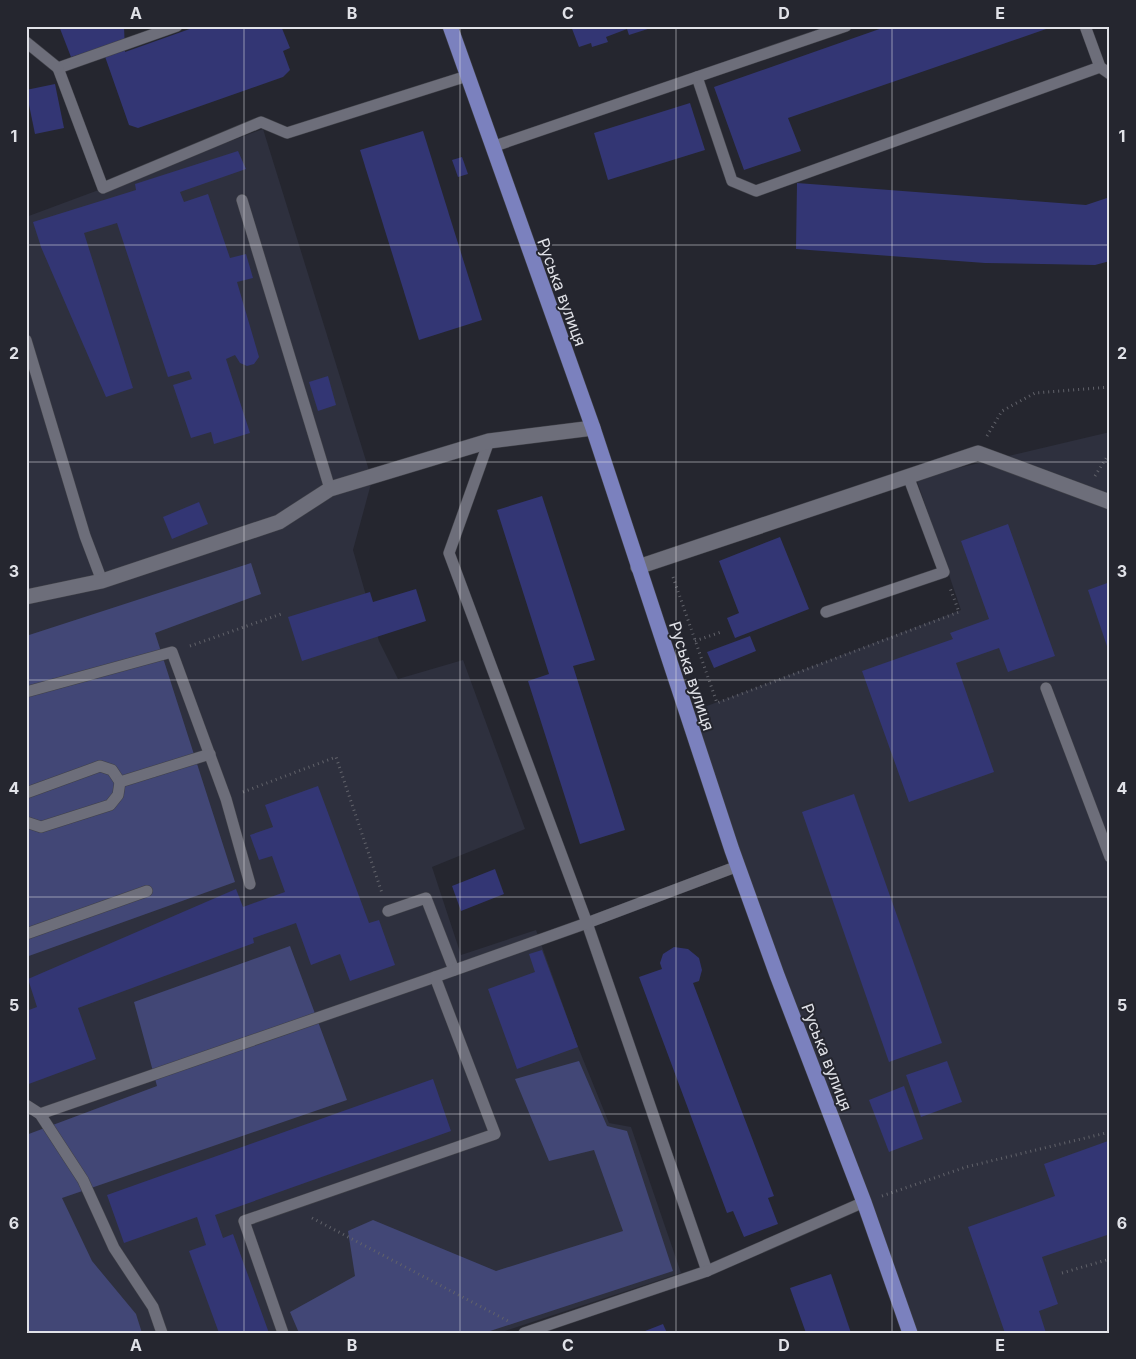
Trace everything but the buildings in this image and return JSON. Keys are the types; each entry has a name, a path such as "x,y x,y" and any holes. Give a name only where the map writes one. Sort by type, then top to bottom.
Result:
{"main road":[{"name":"Руська вулиця","path":"450,26 593,428 738,866 777,975 864,1202 910,1333"}],"street":[{"path":"26,597 102,581 278,522 330,489 489,441 593,428"},
{"path":"638,567 978,452 1110,502"}],"lane":[{"path":"58,68 177,26"},
{"path":"492,147 846,26"},
{"path":"697,77 732,181 756,191 1105,70 1085,26"},
{"path":"26,42 58,68 103,188 261,122 287,133 467,76"},
{"path":"242,200 330,489"},
{"path":"26,340 85,536 102,581"},
{"path":"489,441 449,553 587,923 707,1271"},
{"path":"826,612 944,572 908,476"},
{"path":"26,692 172,652 226,799 250,884"},
{"path":"1046,688 1110,857"},
{"path":"120,782 210,754"},
{"path":"26,793 100,766 112,770 120,782 118,795 110,806 41,827 26,822"},
{"path":"40,1114 587,923 738,866"},
{"path":"26,934 147,891"},
{"path":"388,910 426,898 454,970"},
{"path":"283,1333 244,1221 495,1134 435,977"},
{"path":"26,1105 40,1114 83,1180 114,1248 153,1307 162,1333"},
{"path":"524,1333 707,1271 864,1202"}],"path":[{"path":"978,452 1002,410 1035,393 1110,387"},
{"path":"1085,491 1110,452"},
{"path":"666,558 717,703 959,612 944,572"},
{"path":"172,652 281,614"},
{"path":"695,641 720,632"},
{"path":"226,799 336,757 388,910"},
{"path":"864,1202 966,1167 1110,1132"},
{"path":"289,1206 518,1326 524,1333"},
{"path":"1062,1273 1110,1259"}],"shaded area":[{"path":"263,129 372,480 353,550 379,641 398,679 463,660 525,829 432,867 461,955 536,930 578,1047 609,1123 631,1127 681,1273 499,1333 26,1333 26,217"},
{"path":"1110,432 1110,1333 907,1333 683,715 961,610 916,478"},
{"path":"251,563 261,594 155,633 235,882 26,957 26,826 31,824 26,812 26,636"},
{"path":"290,946 347,1100 62,1198 92,1261 136,1314 142,1333 26,1333 26,1135 157,1086 134,1002"},
{"path":"579,1061 607,1126 627,1131 673,1271 484,1333 299,1333 290,1312 355,1276 348,1231 373,1220 496,1271 623,1231 594,1150 549,1161 515,1079"}]}
